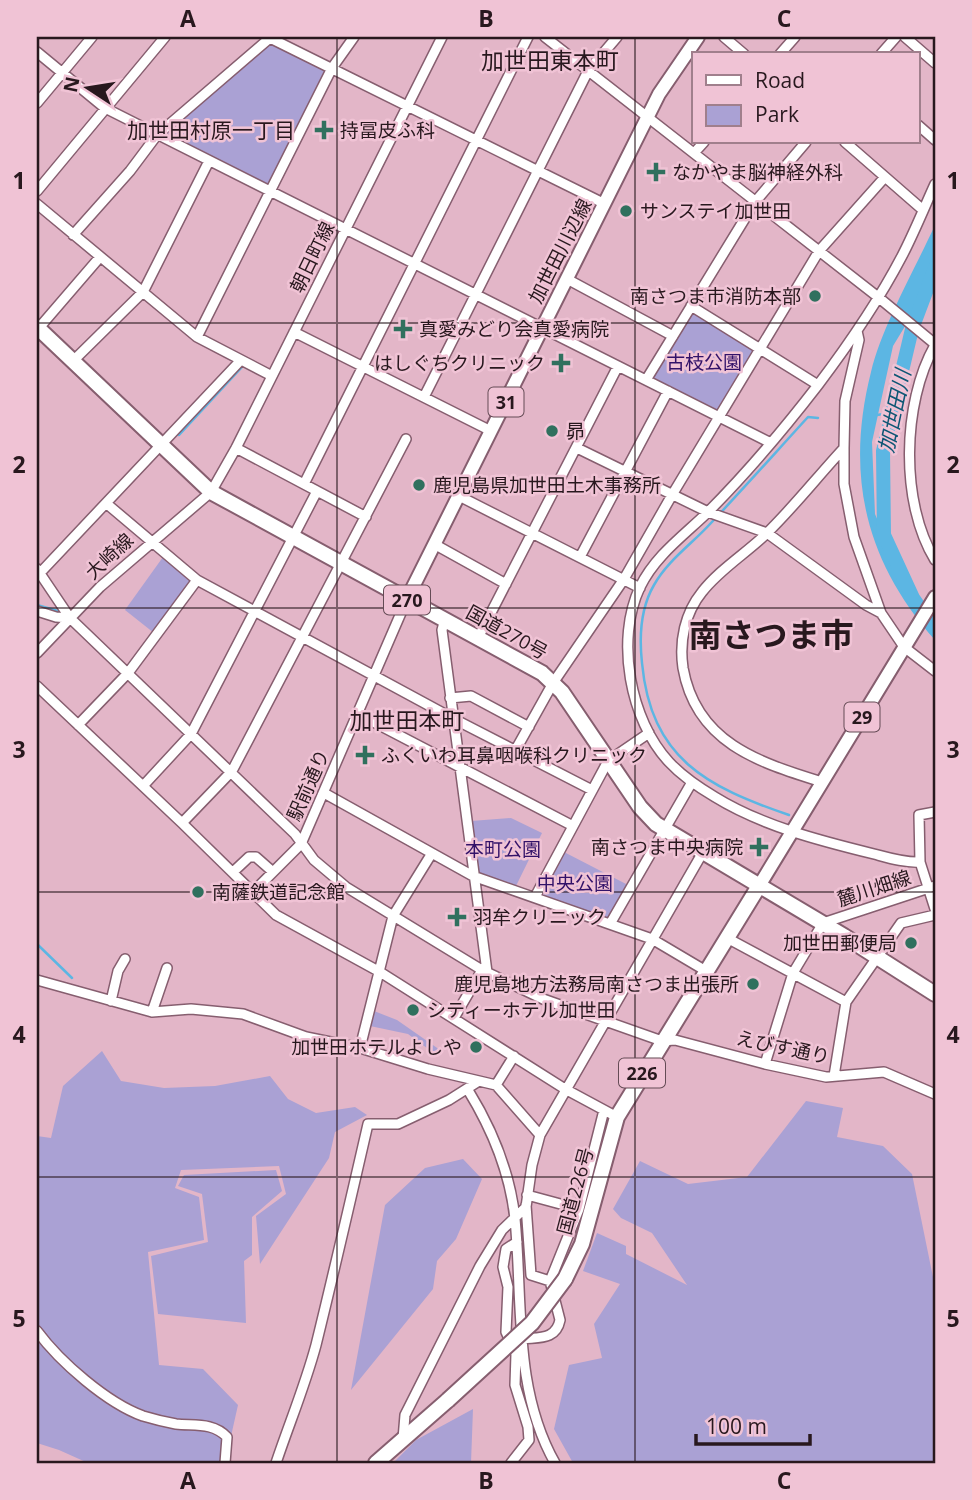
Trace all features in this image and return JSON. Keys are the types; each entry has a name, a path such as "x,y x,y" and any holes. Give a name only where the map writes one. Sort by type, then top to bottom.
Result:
{"highway":[{"name":"国道270号","path":"38,328 211,492 479,636 529,664 553,683 577,713 645,814 664,829 935,993"},
{"name":"国道226号","path":"376,1463 532,1323 565,1279 582,1244 610,1113 662,1041 759,886"}],"main road":[{"name":"加世田川辺線","path":"407,599 648,118 673,71 698,37"},
{"name":"29","path":"759,886 935,597"}],"street":[{"path":"37,103 92,37"},
{"path":"37,191 165,37"},
{"path":"74,234 157,135 270,37 605,204"},
{"path":"197,337 332,68 354,37"},
{"name":"朝日町線","path":"211,492 236,448 442,37"},
{"path":"304,484 528,37"},
{"path":"545,37 934,343 920,382 909,460 911,490 921,530 935,561"},
{"path":"424,397 587,71 617,37"},
{"path":"724,37 742,52"},
{"path":"782,52 795,37"},
{"path":"883,52 895,37"},
{"path":"905,37 935,63"},
{"path":"37,52 105,108 771,443"},
{"path":"920,127 935,140"},
{"path":"694,153 702,144"},
{"path":"646,380 755,202 804,144"},
{"path":"847,144 923,210"},
{"path":"73,361 143,292 209,161"},
{"path":"516,751 553,683 624,579 671,495 818,251 885,177"},
{"path":"920,862 906,862 872,854 794,828 722,801 692,782 669,762 649,733 634,690 629,629 640,588 666,551 709,513 771,443 881,300 935,184"},
{"path":"37,204 197,337 272,376"},
{"path":"38,328 100,257"},
{"path":"567,279 673,336"},
{"path":"691,306 818,385"},
{"path":"857,331 859,340 845,401 844,484 849,517 881,613 904,647 935,671"},
{"path":"294,332 491,431"},
{"path":"38,571 107,504 241,360"},
{"path":"479,636 618,366"},
{"path":"580,557 668,391"},
{"path":"182,823 232,771 407,439"},
{"path":"236,448 366,517"},
{"path":"577,448 709,513 767,533 881,613"},
{"path":"820,784 748,754 709,727 690,693 682,660 682,648 687,618 702,591 767,533 844,448"},
{"path":"143,786 191,734 317,491"},
{"name":"大崎線","path":"37,653 150,542 211,492"},
{"path":"459,496 640,588"},
{"path":"107,504 197,580 592,790"},
{"path":"434,544 506,584"},
{"name":"えびす通り","path":"38,571 70,618 232,771 295,834 314,860 332,876 393,916 485,971 543,999 662,1041 675,1040 812,1074 834,1076 884,1072 935,1094"},
{"path":"78,725 128,673 197,580"},
{"name":"駅前通り","path":"253,892 302,844 407,599"},
{"path":"37,611 70,618"},
{"path":"444,619 442,630 485,971 454,1017"},
{"path":"37,686 276,915 380,972 565,1089 610,1113 579,1209 550,1281 560,1320 559,1327 550,1336 523,1339"},
{"path":"450,698 471,696 529,727"},
{"path":"358,714 573,826"},
{"path":"535,897 608,761 649,733"},
{"path":"610,924 692,782"},
{"path":"324,793 473,876 652,939 706,971"},
{"path":"935,812 919,815 920,862 932,887 935,909"},
{"path":"550,1281 531,1275 527,1200 540,1135 703,852"},
{"path":"360,1048 393,916 432,853"},
{"path":"233,872 249,857 256,856 273,873"},
{"name":"麓川畑線","path":"823,923 932,887"},
{"path":"834,1076 846,1002 901,923 935,915"},
{"path":"765,1064 793,973 823,923"},
{"path":"727,938 846,1002"},
{"path":"111,1002 118,971 125,960"},
{"path":"152,1013 167,968"},
{"path":"37,981 152,1013 191,1009 243,1014 306,1037 360,1048 496,1085 540,1135"},
{"path":"496,1085 514,1056"},
{"path":"276,1463 316,1345 368,1124 398,1124 468,1090 479,1081"},
{"path":"468,1090 483,1114 503,1161 515,1216 523,1339 530,1398 541,1433 555,1463"},
{"path":"527,1200 579,1209"},
{"path":"403,1439 405,1415 480,1266 502,1230 527,1200"},
{"path":"511,1463 529,1440 528,1427 515,1385 516,1354 506,1332 508,1287 503,1266 506,1249 516,1242"},
{"path":"37,1331 75,1370 131,1411 166,1422 221,1430 227,1437 225,1463"}],"green space":[{"path":"268,44 274,44 327,70 269,187 164,135"},
{"name":"古枝公園","path":"694,312 752,348 753,352 719,410 715,411 653,379"},
{"path":"163,557 190,579 190,584 154,633 125,610"},
{"name":"本町公園","path":"511,818 542,833 516,886 477,871 471,821"},
{"name":"中央公園","path":"564,852 628,885 607,919 544,896 543,893"},
{"path":"374,1011 397,1020 440,1050 435,1054 408,1034 370,1026"},
{"path":"102,1051 121,1081 164,1088 215,1086 270,1076 288,1099 316,1113 355,1107 367,1115 335,1132 329,1158 260,1264 256,1216 286,1194 279,1166 181,1170 175,1188 199,1197 204,1240 148,1252 159,1365 203,1369 238,1405 225,1463 88,1463 37,1443 37,1136 51,1138 63,1086"},
{"path":"806,1101 843,1108 837,1137 883,1146 912,1174 935,1287 935,1463 573,1463 554,1429 569,1365 602,1358 594,1324 620,1284 583,1271 597,1233 626,1246 626,1254 687,1285 652,1233 621,1218 613,1209 640,1161 688,1184 747,1177"},
{"path":"463,1159 482,1179 456,1239 437,1261 433,1289 351,1390 385,1205 425,1168"},
{"path":"276,1170 282,1191 252,1217 252,1255 244,1261 246,1323 158,1314 151,1256 208,1242 202,1194 178,1186 184,1175"},
{"path":"473,1409 471,1463 393,1463 416,1440"}],"water":[{"path":"935,225 935,277 893,346 872,442 875,514 899,570 916,599 935,621 935,640 911,610 877,548 861,481 860,446 863,410 876,354"}],"waterway":[{"name":"加世田川","path":"935,268 912,329 883,451 884,535 913,598 935,629"},
{"path":"179,435 242,367"},
{"path":"877,415 890,413"},
{"path":"789,815 733,793 709,780 671,746 657,723 648,696 642,663 641,633 649,594 666,568 808,417 818,418"},
{"path":"37,605 58,611"},
{"path":"37,944 72,978"}],"place":[{"name":"持冨皮ふ科","path":"324,130"},
{"name":"なかやま脳神経外科","path":"656,172"},
{"name":"サンステイ加世田","path":"626,211"},
{"name":"南さつま市消防本部","path":"815,296"},
{"name":"真愛みどり会真愛病院","path":"403,329"},
{"name":"はしぐちクリニック","path":"561,363"},
{"name":"昴","path":"552,431"},
{"name":"鹿児島県加世田土木事務所","path":"419,485"},
{"name":"ふくいわ耳鼻咽喉科クリニック","path":"365,755"},
{"name":"南さつま中央病院","path":"759,847"},
{"name":"南薩鉄道記念館","path":"198,892"},
{"name":"羽牟クリニック","path":"457,917"},
{"name":"加世田郵便局","path":"911,943"},
{"name":"鹿児島地方法務局南さつま出張所","path":"753,984"},
{"name":"シティーホテル加世田","path":"413,1010"},
{"name":"加世田ホテルよしや","path":"476,1047"}],"district":[{"name":"加世田東本町","path":"550,60"},
{"name":"加世田村原一丁目","path":"211,130"},
{"name":"南さつま市","path":"771,634"},
{"name":"加世田本町","path":"407,720"}]}
